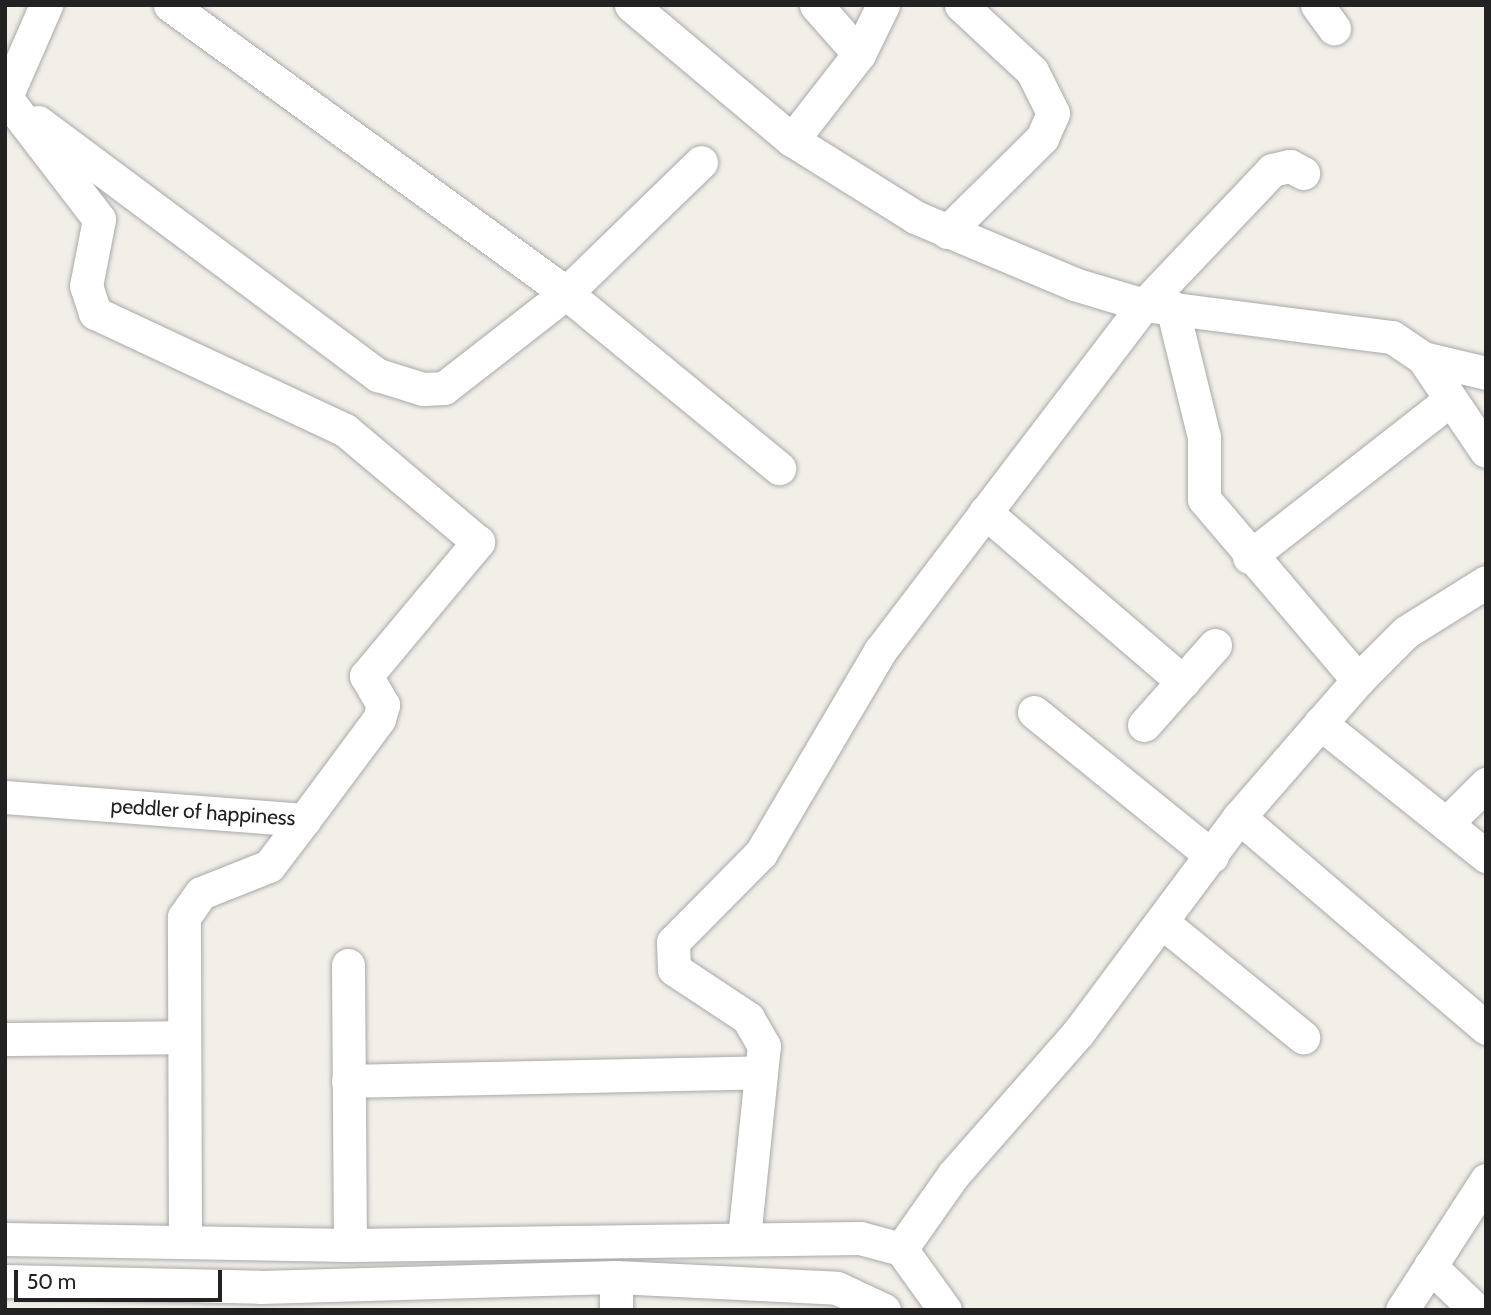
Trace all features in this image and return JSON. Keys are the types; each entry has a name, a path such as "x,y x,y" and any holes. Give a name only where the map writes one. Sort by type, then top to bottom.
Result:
{"street":[{"path":"46,5 5,98 379,375 401,385 444,388 566,293 701,162"},
{"path":"170,5 566,293 779,468"},
{"path":"631,5 792,140 947,232 1158,306 1366,331 1392,337 1423,358 1486,450"},
{"path":"816,5 859,54"},
{"path":"792,140 859,54 883,5"},
{"path":"947,232 1042,138 1053,113 1032,71 961,5"},
{"name":"peddler of happiness","path":"5,98 99,219 86,286 94,313 345,430 478,542 366,676 383,705 379,719 304,820 5,797"},
{"path":"744,1238 761,1072 760,1030 674,969 673,942 761,853 880,652 985,512 1272,170 1290,166 1303,173"},
{"path":"1158,306 1204,437 1199,485 1249,558 1358,680"},
{"path":"1423,358 1481,363"},
{"path":"1249,558 1450,400"},
{"path":"985,512 1183,682"},
{"path":"901,1249 954,1174 1078,1034 1163,923 1239,817 1320,723 1406,632 1486,582"},
{"path":"1144,725 1215,645"},
{"path":"1034,712 1212,856"},
{"path":"1320,723 1486,856"},
{"path":"1446,824 1486,784"},
{"path":"1239,817 1486,1028"},
{"path":"185,1242 183,1037 189,902 269,866 304,820"},
{"path":"1163,923 1303,1037"},
{"path":"348,965 350,1245"},
{"path":"5,1039 183,1037"},
{"path":"348,1081 761,1072"},
{"path":"1402,1310 1486,1180"},
{"path":"5,1239 350,1245 860,1238 901,1249 946,1310"},
{"path":"55,1240 61,1281"},
{"path":"1430,1266 1476,1310"},
{"path":"5,1281 61,1281 260,1298 443,1295 616,1277 837,1289 884,1310"},
{"path":"616,1277 616,1310"}]}
